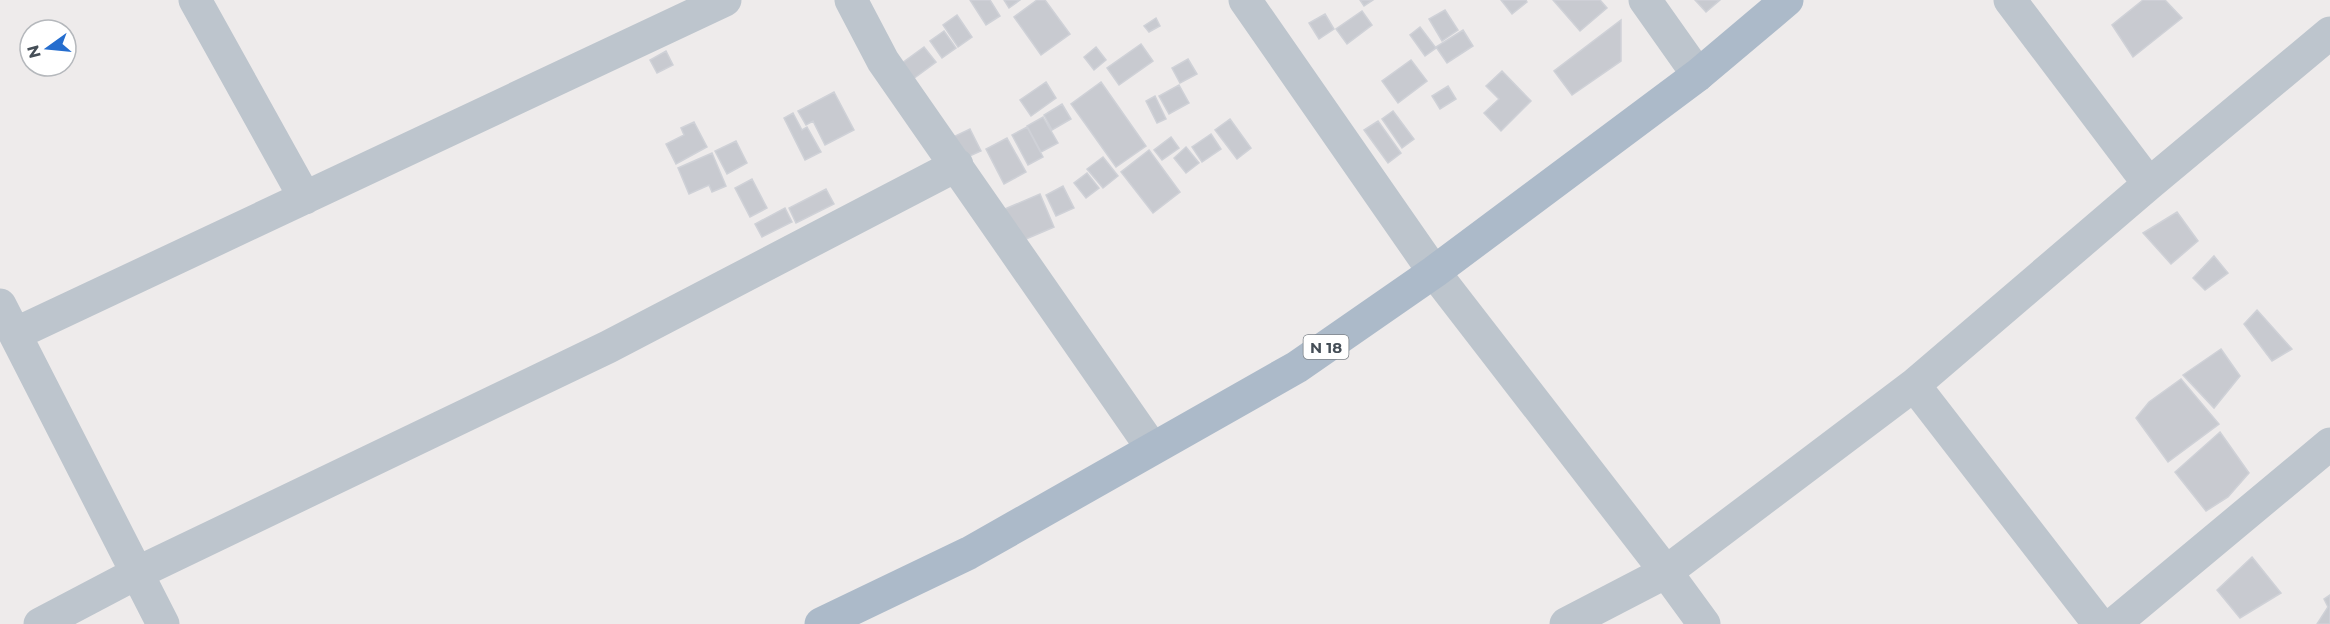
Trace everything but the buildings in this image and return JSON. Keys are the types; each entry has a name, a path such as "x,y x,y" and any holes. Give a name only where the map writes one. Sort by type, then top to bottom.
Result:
{"main road":[{"name":"N 18","path":"821,624 969,553 1297,367 1434,272 1698,75 1787,0"}],"street":[{"path":"195,0 305,198"},
{"path":"15,334 725,0"},
{"path":"851,0 883,61 1152,448"},
{"path":"1245,0 1434,272 1704,624"},
{"path":"1645,0 1698,75"},
{"path":"2010,0 2149,184"},
{"path":"1566,624 1666,572 1914,385 2330,33"},
{"path":"40,624 137,573 608,347 957,165"},
{"path":"0,305 163,624"},
{"path":"1914,385 2099,624"},
{"path":"2114,624 2330,444"}]}
